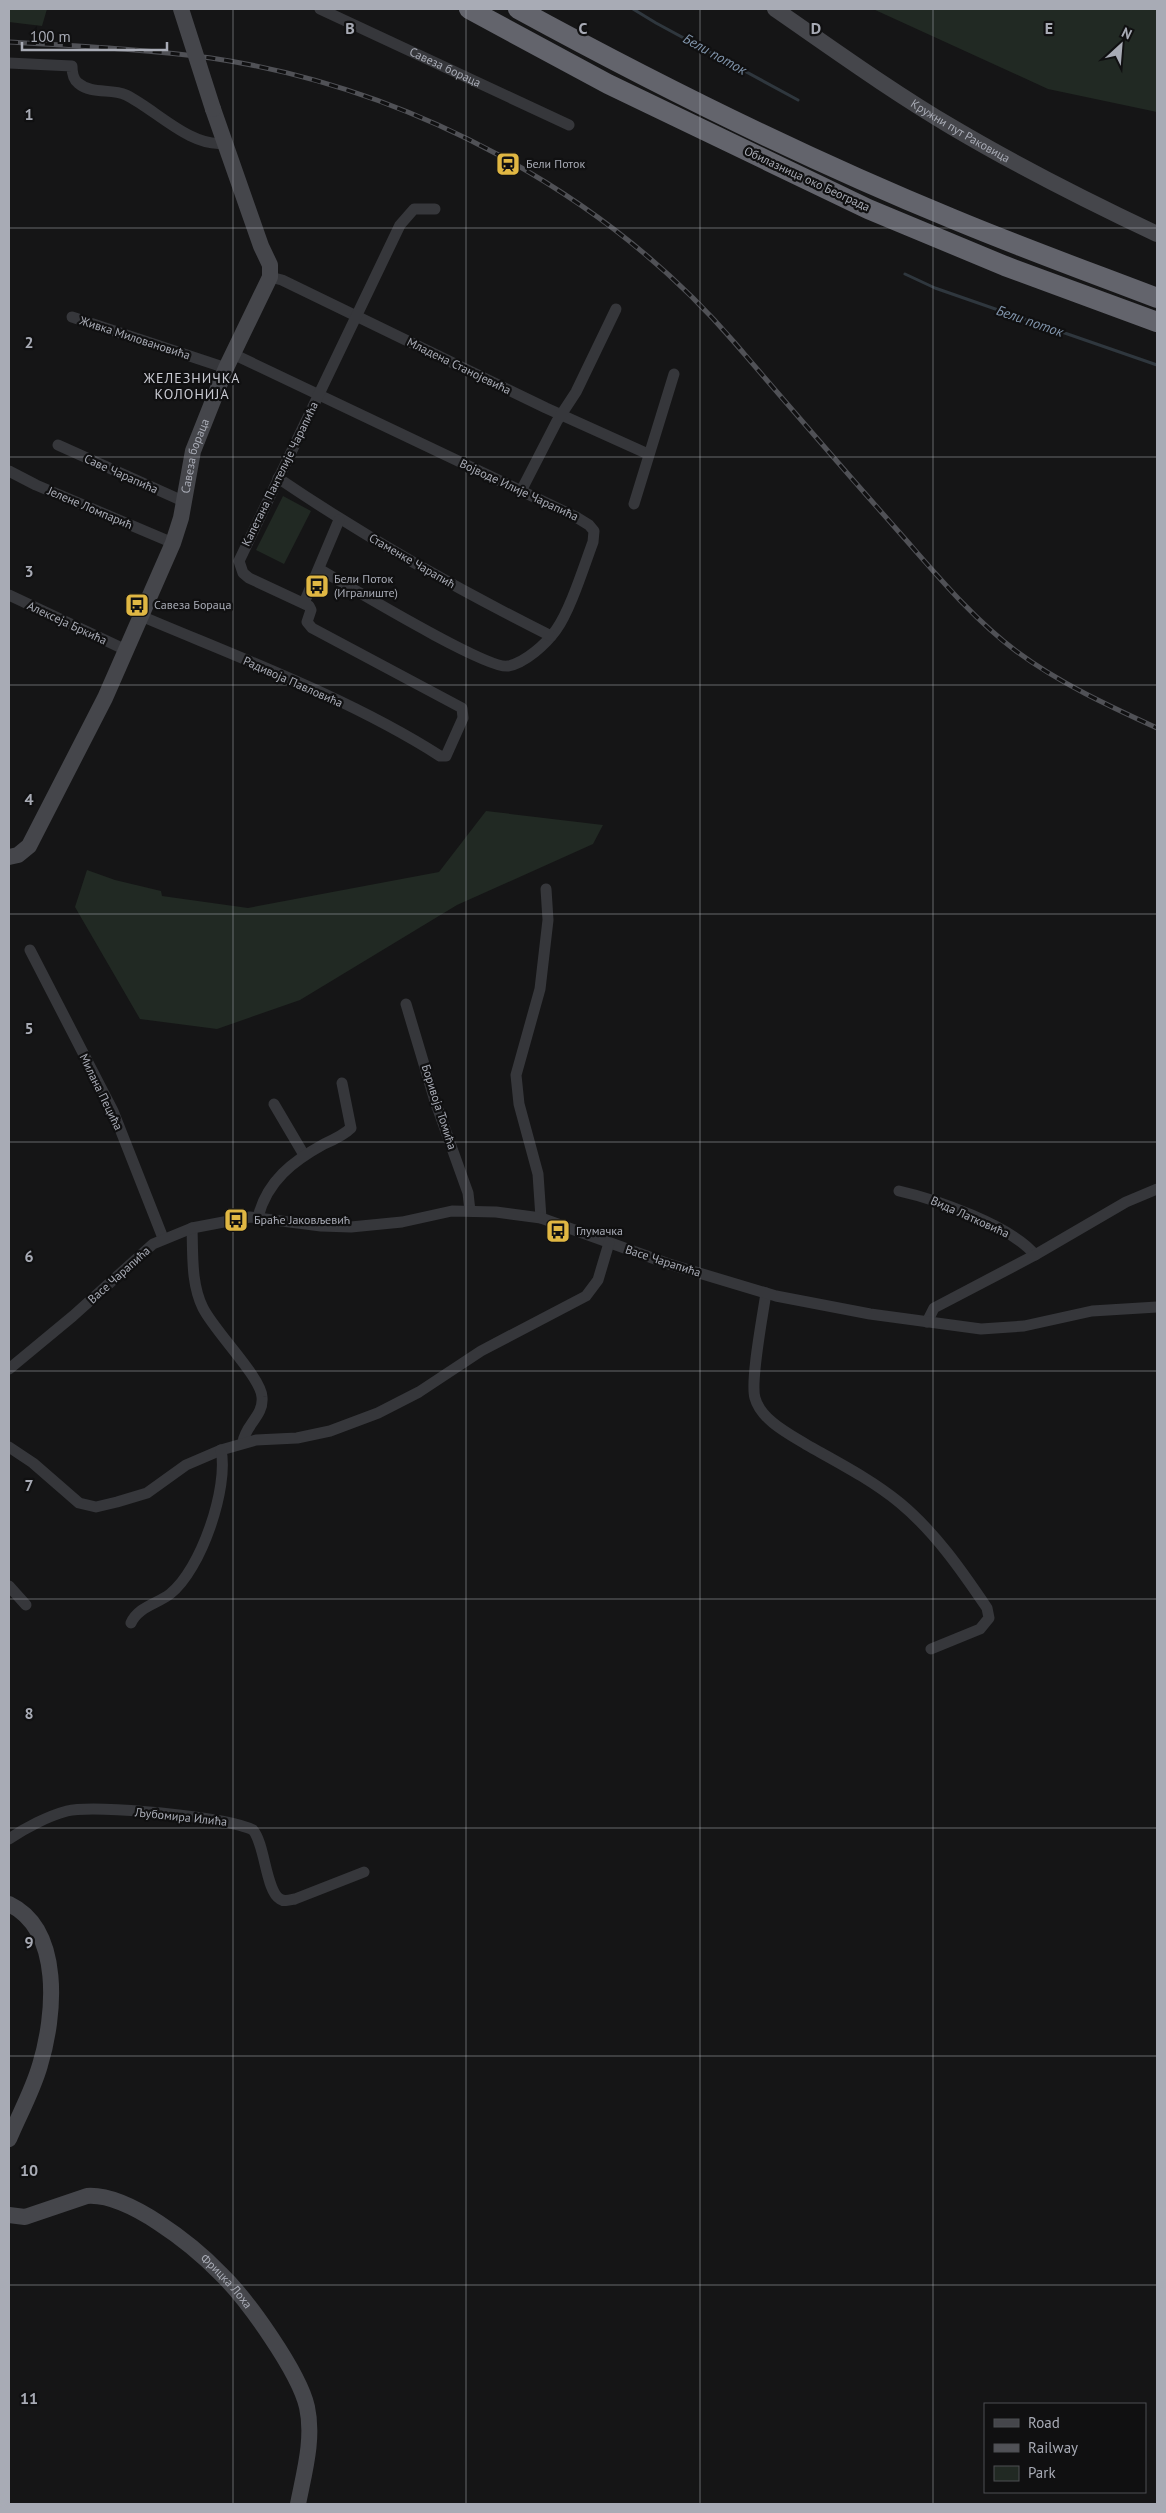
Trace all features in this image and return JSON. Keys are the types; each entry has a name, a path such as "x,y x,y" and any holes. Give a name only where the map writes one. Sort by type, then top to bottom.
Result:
{"highway":[{"name":"Обилазница око Београда","path":"469,9 608,84 868,209 1005,266 1157,322"},
{"name":"Обилазница око Београда","path":"518,9 654,81 800,152 959,222 1157,298"}],"street":[{"path":"181,9 224,143 270,265 270,277"},
{"name":"Савеза бораца","path":"320,9 569,125"},
{"name":"Кружни пут Раковица","path":"775,9 881,82 952,127 1080,198 1157,234"},
{"path":"9,63 72,66 73,76 81,86 125,94 184,132 212,144 224,143"},
{"path":"356,316 406,216 414,209 435,209"},
{"name":"Савеза бораца","path":"9,857 24,852 37,832 105,698 173,543 185,502 193,451 230,361 270,277"},
{"name":"Младена Станојевића","path":"270,277 648,454"},
{"path":"521,491 576,392 616,309"},
{"name":"Капетана Пантелије Чарапића","path":"304,603 249,578 240,565 240,558 356,316"},
{"name":"Живка Миловановића","path":"72,317 230,361"},
{"name":"Војводе Илије Чарапића","path":"230,361 319,395 576,517 589,525 594,531 595,538 560,624 538,648 516,663 507,666 491,664 320,569"},
{"path":"634,504 674,374"},
{"name":"Саве Чарапића","path":"58,445 185,502"},
{"name":"Јелене Ломпарић","path":"9,471 36,485 173,543"},
{"name":"Стаменке Чарапић","path":"278,478 339,520 460,589 551,636"},
{"path":"304,603 320,569 339,520"},
{"name":"Алексеја Бркића","path":"9,596 126,650"},
{"name":"Радивоја Павловића","path":"141,616 312,689 444,757 463,718 464,711 310,626 307,620 311,610 304,603"},
{"path":"541,1218 538,1174 519,1104 516,1075 540,989 548,920 546,889"},
{"name":"Милана Пецића","path":"30,950 113,1112 164,1238"},
{"name":"Боривоја Томића","path":"406,1004 435,1101 468,1193 470,1211"},
{"path":"258,1217 260,1209 277,1178 304,1155 351,1128 342,1083"},
{"path":"274,1104 304,1155"},
{"path":"927,1322 934,1308 1035,1255 1121,1204 1157,1188"},
{"name":"Вида Латковића","path":"899,1190 930,1199 1007,1232 1024,1243 1035,1255"},
{"name":"Васе Чарапића","path":"9,1369 84,1307 139,1254 164,1238 192,1228 258,1217 320,1226 351,1227 393,1223 452,1211 496,1212 541,1218 609,1243 766,1293 846,1310 981,1329 1024,1326 1092,1311 1157,1307"},
{"path":"192,1228 196,1289 202,1307 218,1333 249,1371 261,1390 261,1410 245,1434 243,1442"},
{"path":"9,1447 33,1464 72,1498 86,1506 96,1507 147,1494 186,1465 220,1450 243,1442 297,1438 330,1431 378,1413 405,1400 481,1351 586,1296 598,1280 609,1243"},
{"path":"766,1293 754,1374 754,1397 758,1405 778,1426 868,1480 899,1502 927,1530 987,1608 988,1621 980,1629 931,1649"},
{"path":"131,1623 141,1611 171,1594 184,1579 197,1557 216,1508 221,1470 220,1450"},
{"path":"9,1586 26,1605"},
{"name":"Љубомира Илића","path":"9,1839 68,1811 91,1809 216,1819 253,1830 259,1839 273,1892 279,1899 295,1899 364,1872"},
{"path":"9,1904 27,1916 40,1934 47,1951 50,1994 48,2036 40,2066 9,2139"},
{"name":"Фрицка Лоха","path":"9,2215 25,2216 87,2196 96,2195 119,2200 166,2230 222,2275 263,2327 286,2362 306,2405 308,2446 298,2504"}],"green space":[{"path":"9,9 47,9 42,26 9,22"},
{"path":"873,9 1157,9 1157,112 1048,89"},
{"path":"283,496 311,511 284,564 256,550"},
{"path":"486,811 603,825 593,844 457,905 300,1000 217,1029 140,1019 75,907 87,870 115,880 161,891 162,896 248,908 439,872"}],"waterway":[{"name":"Бели поток","path":"633,9 798,100"},
{"name":"Бели поток","path":"905,274 935,288 1157,365"}],"railway":[{"path":"9,42 186,55 284,72 357,93 428,121 497,154 563,193 625,238 682,288 734,342 941,579 984,624 1032,663 1067,684 1157,728"}],"place":[{"name":"Бели Поток","path":"508,164"},
{"name":"Бели Поток (Игралиште)","path":"317,586"},
{"name":"Савеза Бораца","path":"137,605"},
{"name":"Браће Јаковљевић","path":"236,1220"},
{"name":"Глумачка","path":"558,1231"}],"district":[{"name":"ЖЕЛЕЗНИЧКА КОЛОНИЈА","path":"192,386"}]}
